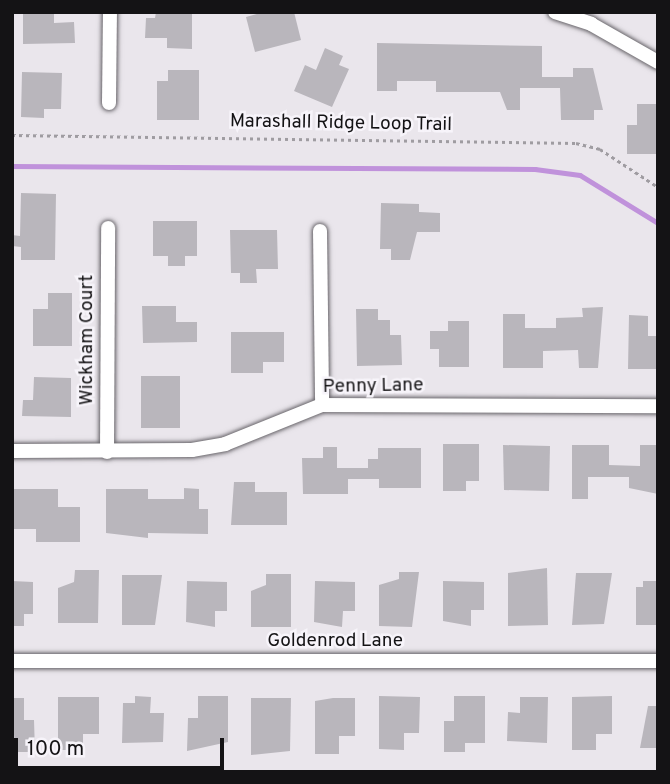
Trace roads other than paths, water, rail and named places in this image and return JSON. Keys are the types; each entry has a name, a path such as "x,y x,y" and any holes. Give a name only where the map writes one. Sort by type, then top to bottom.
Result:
{"street":[{"path":"110,12 110,103"},
{"path":"555,12 591,24 658,62"},
{"name":"Wickham Court","path":"107,452 108,228"},
{"path":"320,232 322,405"},
{"name":"Penny Lane","path":"12,451 107,452 225,444 322,405 658,406"},
{"name":"Goldenrod Lane","path":"12,661 658,661"}],"waterway":[{"path":"12,166 535,169 580,175 658,223"}]}
